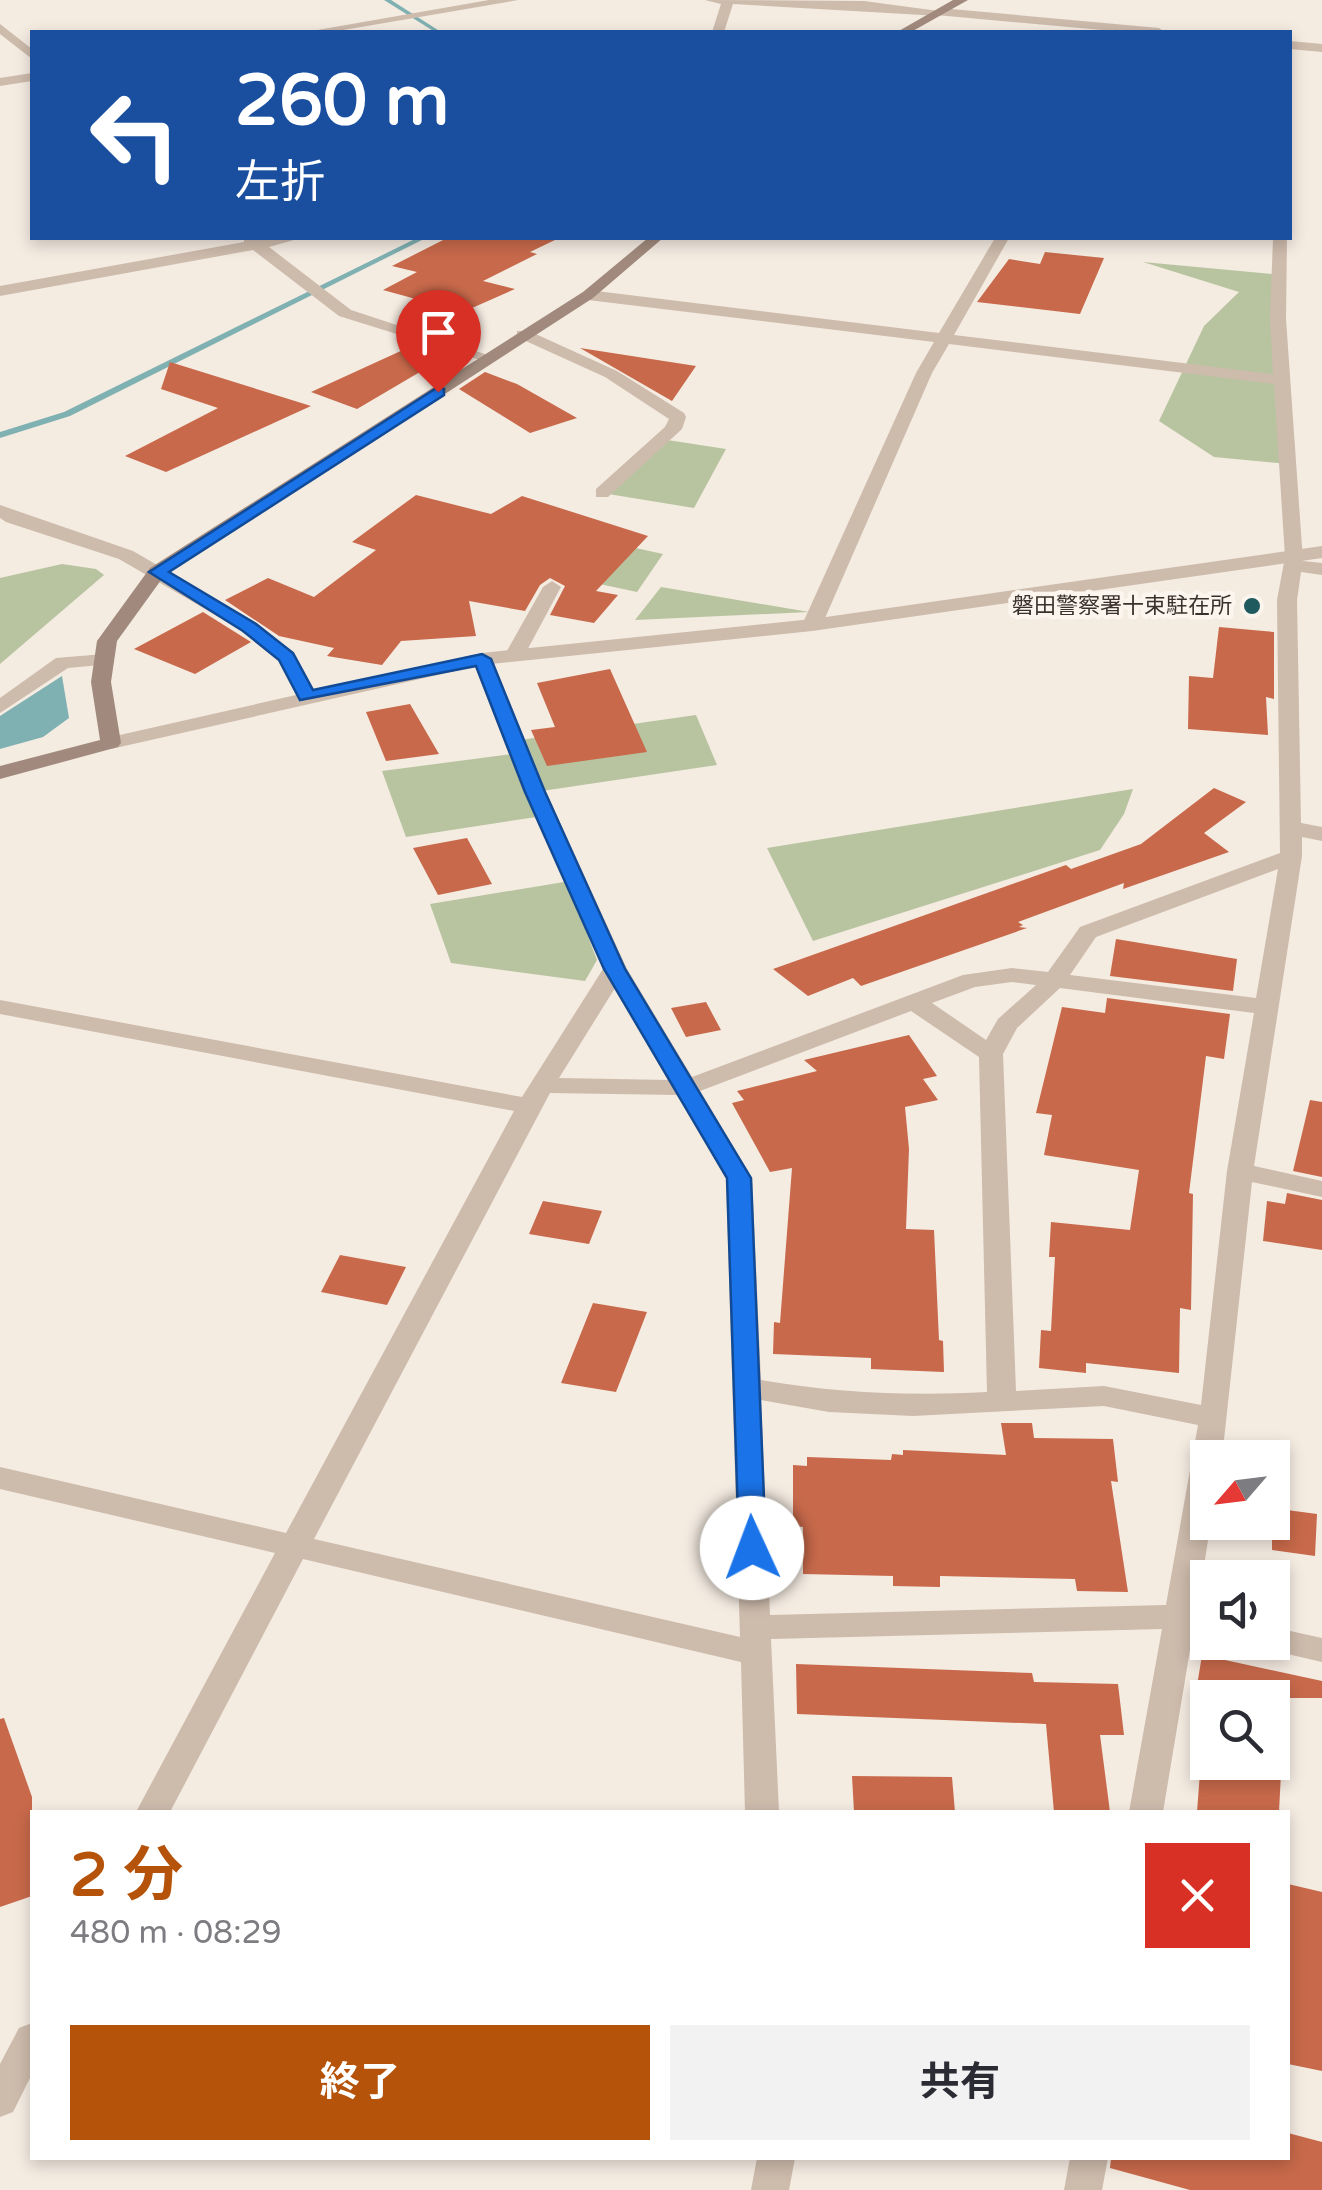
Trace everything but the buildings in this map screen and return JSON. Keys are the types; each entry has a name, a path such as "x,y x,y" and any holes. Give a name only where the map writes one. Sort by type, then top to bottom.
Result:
{"main road":[{"path":"907,30 962,0"},
{"path":"0,773 112,743 101,682 106,641 157,572 588,294 654,240"}],"street":[{"path":"324,30 512,0"},
{"path":"711,0 864,5 1137,30"},
{"path":"719,30 728,0"},
{"path":"0,28 30,53"},
{"path":"1292,45 1322,48"},
{"path":"0,82 30,76"},
{"path":"812,625 924,373 1001,240"},
{"path":"1199,1560 1240,1171 1291,856 1287,600 1293,561 1278,319 1280,240"},
{"path":"0,291 251,241 344,313 489,358"},
{"path":"588,294 1282,380"},
{"path":"523,334 610,374 678,417 673,429 602,493"},
{"path":"0,510 12,518 126,555 250,628 287,657 307,696"},
{"path":"112,743 482,659 812,625 1293,561 1322,552"},
{"path":"1293,561 1322,569"},
{"path":"514,656 552,587"},
{"path":"482,659 535,792 615,969 739,1178 762,1810"},
{"path":"0,708 63,662 104,660"},
{"path":"1290,828 1322,834"},
{"path":"1002,1400 991,1054 1006,1024 1056,980 1088,932 1291,856"},
{"path":"154,1810 535,1096 615,969"},
{"path":"0,1007 535,1096 686,1088 971,980 1012,975 1267,1007"},
{"path":"914,1002 991,1054"},
{"path":"1240,1171 1322,1189"},
{"path":"746,1388 829,1402 913,1406 1104,1396 1214,1418"},
{"path":"0,1478 756,1640 1190,1620"},
{"path":"1146,1810 1190,1632"},
{"path":"1290,1642 1322,1650"},
{"path":"0,2100 30,2043"},
{"path":"770,2190 776,2160"},
{"path":"1084,2190 1089,2160"}],"green space":[{"path":"1143,262 1273,274 1287,464 1214,457 1159,421 1204,326 1239,292"},
{"path":"661,439 726,449 694,508 602,493"},
{"path":"590,538 663,554 637,592 567,577"},
{"path":"62,564 96,569 104,575 0,664 0,578"},
{"path":"661,587 809,612 635,620"},
{"path":"696,715 717,765 535,792 518,753 597,960 585,981 451,963 430,904 564,882 536,817 406,837 382,771 512,754 513,741"},
{"path":"1133,789 1124,814 1100,850 813,941 767,848"}],"water":[{"path":"62,676 69,718 43,737 0,749 0,716"}],"waterway":[{"path":"387,0 435,30"},
{"path":"0,435 67,414 418,240"}],"place":[{"name":"磐田警察署十束駐在所","path":"1252,606"}],"route":[{"path":"438,392 157,572 250,628 287,657 307,696 482,659 535,792 615,969 739,1178 752,1548"}]}
